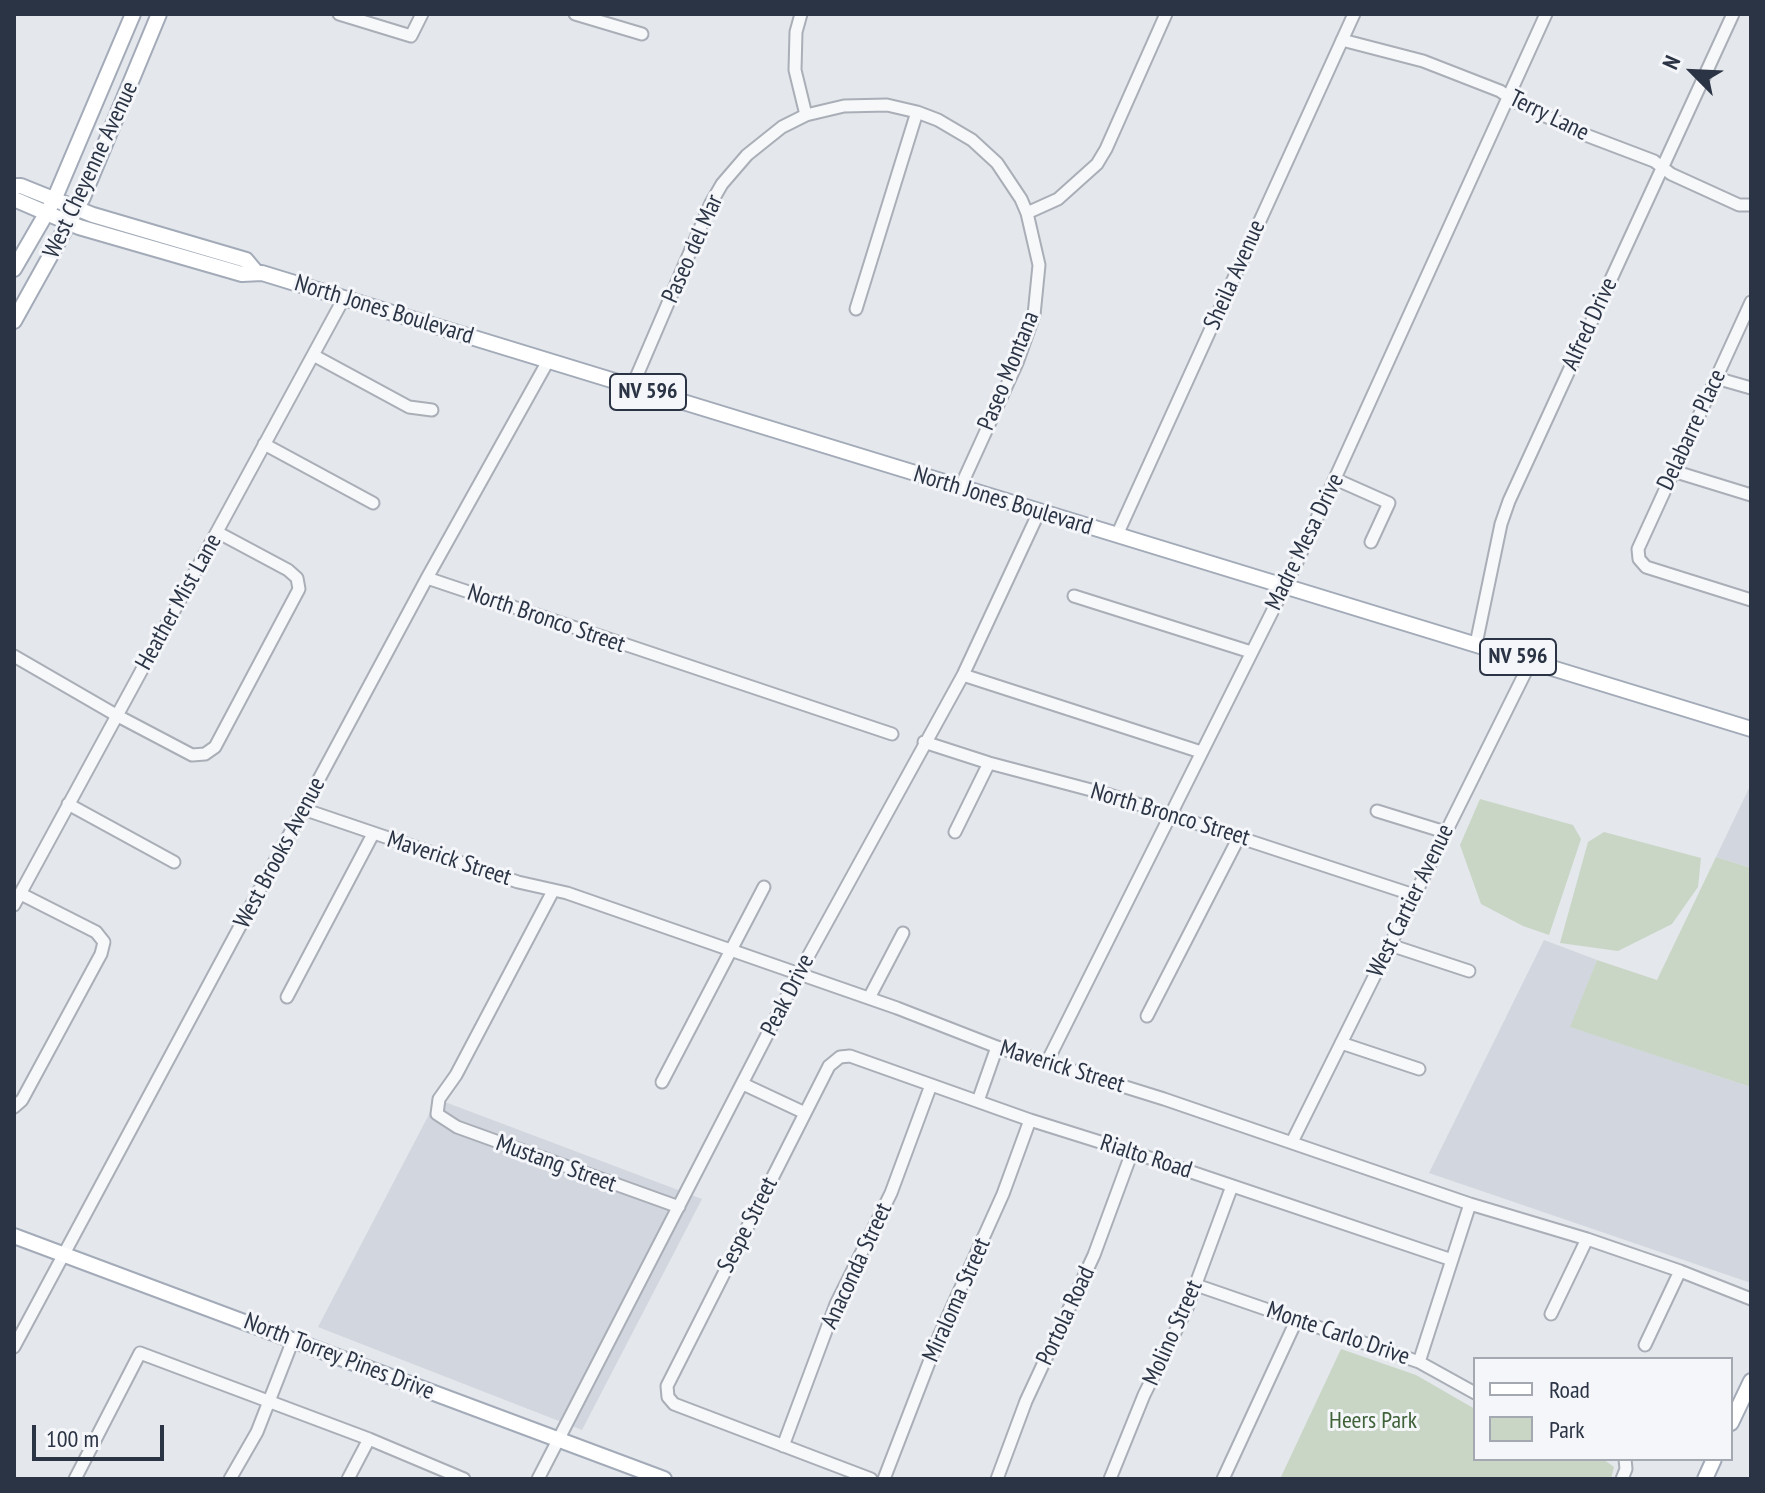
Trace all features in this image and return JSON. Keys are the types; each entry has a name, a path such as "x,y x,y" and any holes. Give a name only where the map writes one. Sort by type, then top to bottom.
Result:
{"main road":[{"name":"West Cheyenne Avenue","path":"14,269 54,200 133,14"},
{"name":"West Cheyenne Avenue","path":"14,321 78,209 159,14"},
{"name":"North Jones Boulevard","path":"14,186 78,209 246,260 256,272"},
{"name":"North Jones Boulevard","path":"14,199 70,224 242,274 256,272 344,298 1751,729"},
{"name":"North Torrey Pines Drive","path":"14,1236 664,1479"},
{"path":"1733,1419 1751,1381"}],"street":[{"path":"339,14 411,36 422,14"},
{"path":"575,14 642,34"},
{"path":"801,14 796,32 795,70 806,115"},
{"path":"1027,213 1058,199 1097,164 1166,14"},
{"name":"Sheila Avenue","path":"1117,535 1354,14"},
{"name":"Madre Mesa Drive","path":"1047,1062 1285,585 1546,14"},
{"name":"Alfred Drive","path":"1476,644 1501,524 1509,501 1733,14"},
{"name":"Terry Lane","path":"1342,40 1423,61 1500,91 1583,134 1654,161 1671,174 1726,200 1750,206"},
{"name":"Paseo del Mar","path":"632,387 711,203 722,184 747,155 782,127 806,115 844,106 887,105 917,112"},
{"path":"856,309 917,112"},
{"name":"Paseo Montana","path":"917,112 972,140 997,163 1027,213 1039,265 1034,315 1017,363 960,488"},
{"name":"Heather Mist Lane","path":"14,905 344,298"},
{"name":"Delabarre Place","path":"1751,302 1638,549 1639,559 1646,567 1751,600"},
{"path":"313,355 409,407 432,410"},
{"name":"West Brooks Avenue","path":"14,1347 427,578 548,361"},
{"path":"1716,378 1751,388"},
{"path":"264,444 373,503"},
{"path":"1673,471 1751,495"},
{"path":"1335,479 1389,503 1371,542"},
{"name":"Peak Drive","path":"538,1479 799,973 963,675 1039,512"},
{"path":"14,656 192,755 205,754 215,747 297,596 297,578 288,570 217,532"},
{"name":"North Bronco Street","path":"427,578 892,734"},
{"path":"1074,596 1251,652"},
{"name":"West Cartier Avenue","path":"1292,1142 1531,661"},
{"path":"963,675 1201,752"},
{"name":"North Bronco Street","path":"924,742 1110,795 1414,895"},
{"path":"955,832 989,763"},
{"path":"68,804 174,862"},
{"name":"Maverick Street","path":"303,809 518,882 567,893 869,998 997,1047 1292,1142 1470,1204 1587,1239 1751,1299"},
{"path":"1377,811 1445,832"},
{"name":"Maverick Street","path":"287,997 373,834"},
{"path":"1147,1016 1239,837"},
{"path":"662,1082 764,887"},
{"name":"Mustang Street","path":"553,891 470,1050 439,1099 437,1114 457,1127 679,1207"},
{"path":"15,1107 22,1100 80,994 104,942 96,932 21,894"},
{"path":"869,998 903,933"},
{"path":"1390,945 1469,971"},
{"path":"1341,1043 1419,1069"},
{"path":"978,1101 997,1047"},
{"name":"Rialto Road","path":"840,1057 850,1056 1030,1120 1452,1260"},
{"name":"Sespe Street","path":"783,1446 674,1404 668,1397 667,1386 829,1066 840,1057"},
{"path":"743,1084 805,1113"},
{"name":"Anaconda Street","path":"783,1446 836,1304 891,1193 931,1085"},
{"name":"Miraloma Street","path":"884,1479 935,1347 1003,1194 1030,1120"},
{"name":"Portola Road","path":"997,1479 1026,1401 1094,1255 1132,1152"},
{"name":"Molino Street","path":"1110,1479 1144,1395 1196,1285 1232,1186"},
{"path":"1419,1362 1470,1204"},
{"path":"1551,1314 1587,1239"},
{"path":"1645,1345 1680,1271"},
{"name":"Monte Carlo Drive","path":"1196,1285 1419,1362 1473,1392"},
{"path":"1223,1479 1297,1319"},
{"path":"230,1479 257,1432 293,1340"},
{"path":"75,1479 140,1353 369,1439 464,1479"},
{"path":"348,1479 369,1439"},
{"path":"783,1446 871,1479"}],"shaded area":[{"path":"1751,784 1751,868 1716,857"},
{"path":"1544,940 1597,960 1571,1027 1751,1087 1751,1283 1429,1173"},
{"path":"437,1099 702,1199 582,1430 318,1327"}],"green space":[{"path":"1480,799 1573,825 1581,839 1549,935 1523,926 1481,904 1460,845"},
{"path":"1604,832 1701,858 1698,887 1672,924 1618,951 1560,943 1588,842"},
{"path":"1716,857 1751,868 1751,1087 1570,1027 1597,960 1657,980"},
{"name":"Heers Park","path":"1341,1349 1416,1375 1473,1408 1473,1461 1606,1461 1614,1467 1611,1479 1280,1479"}]}
